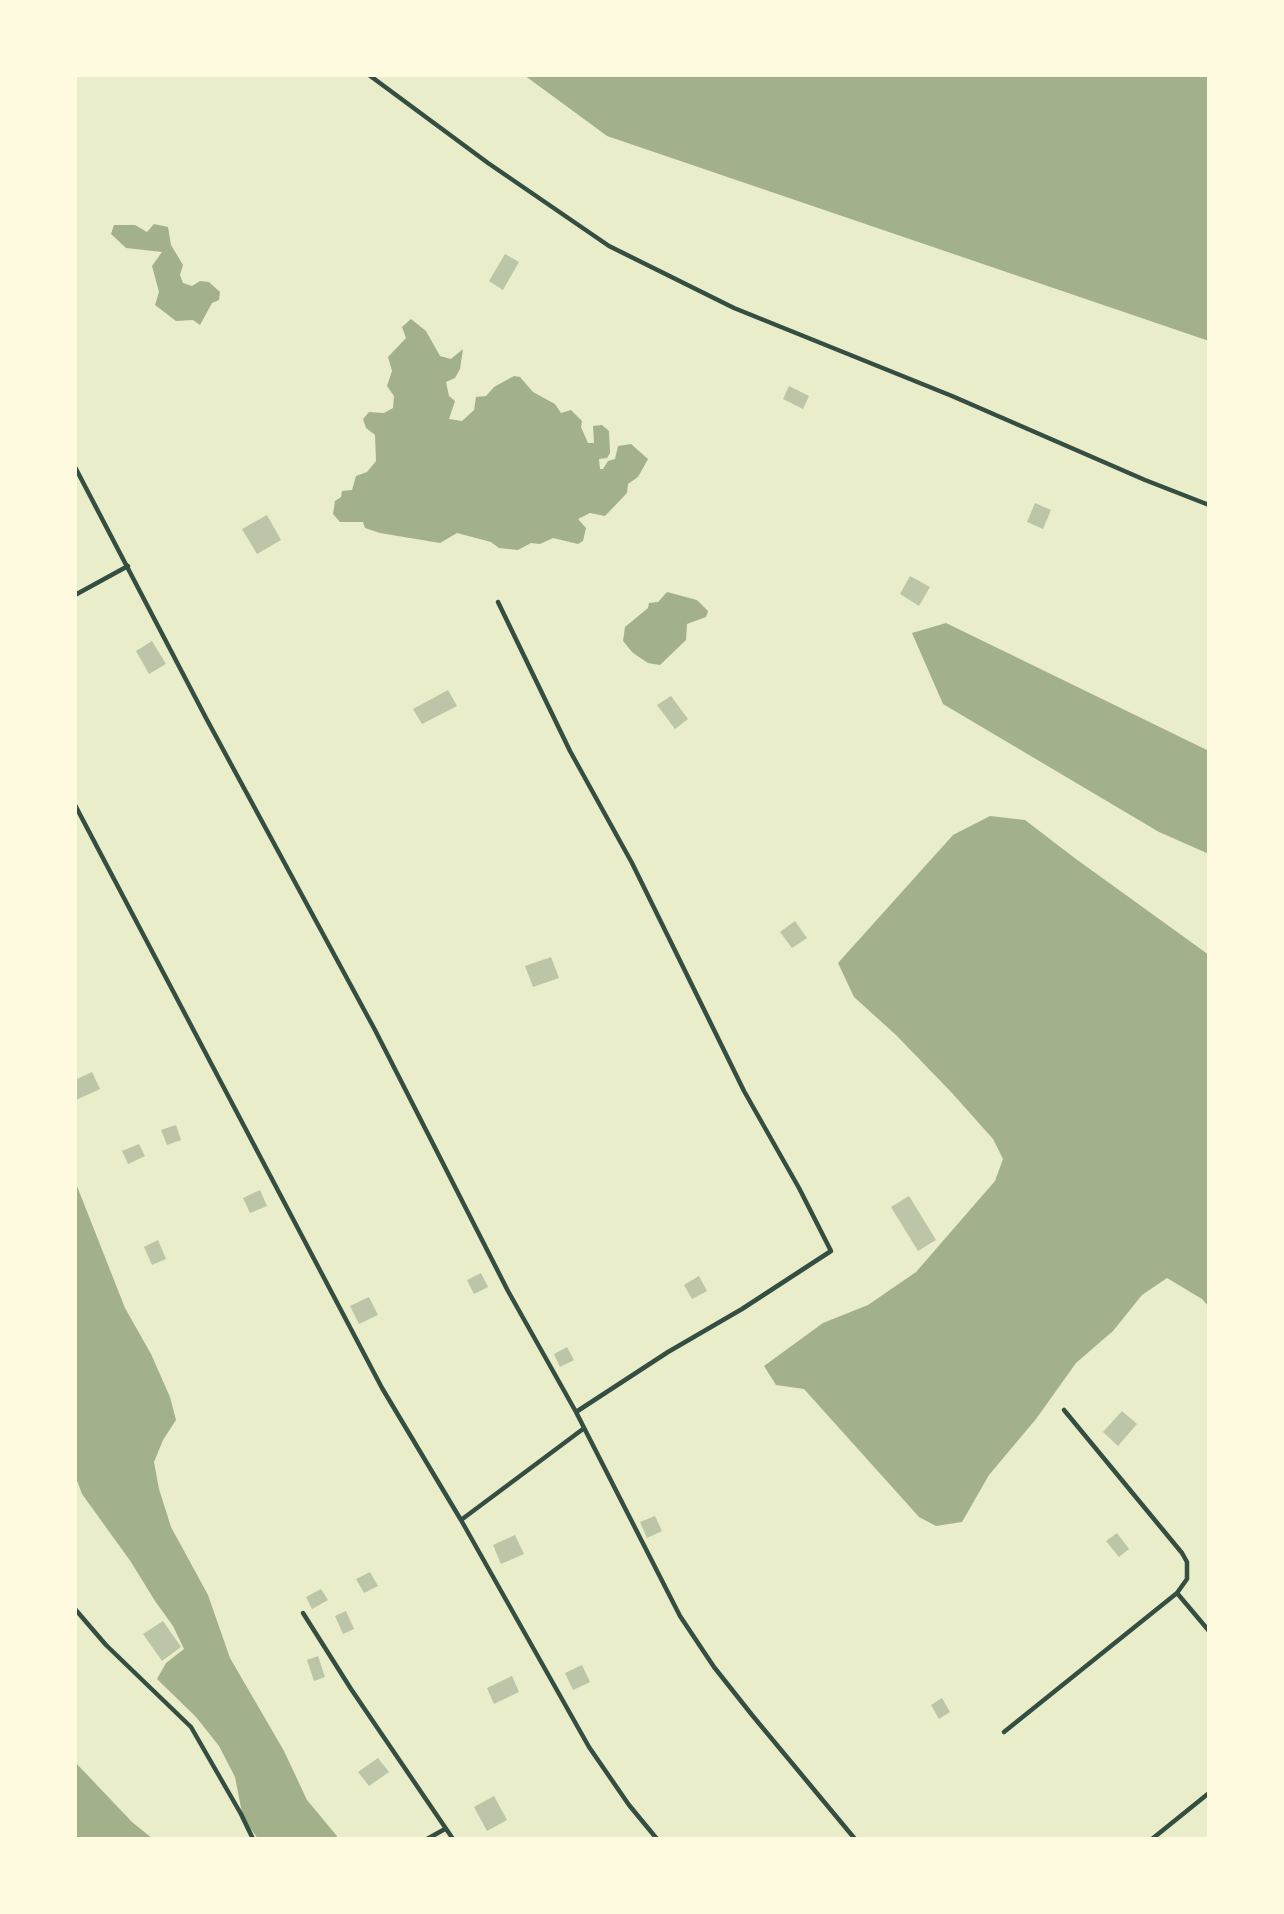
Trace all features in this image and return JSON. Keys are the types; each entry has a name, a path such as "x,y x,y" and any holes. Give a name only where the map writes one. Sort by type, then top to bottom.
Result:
{"lane":[{"path":"369,75 488,163 609,246 734,308 952,396 1209,505"},
{"path":"75,467 206,718 375,1030 680,1616 707,1657 752,1715 855,1839"},
{"path":"75,595 128,566"},
{"path":"498,602 570,751 632,863 744,1091 831,1251 576,1412"},
{"path":"75,805 382,1388 461,1520 589,1747 629,1805 657,1839"},
{"path":"1004,1732 1177,1593 1187,1579 1187,1562 1182,1553 1064,1410"},
{"path":"461,1520 583,1429"},
{"path":"1177,1593 1209,1632"},
{"path":"75,1609 106,1645 191,1727 253,1839"},
{"path":"303,1613 453,1839"},
{"path":"1152,1839 1209,1793"},
{"path":"427,1839 445,1829"}],"shaded area":[{"path":"524,75 1209,75 1209,341 607,136"},
{"path":"154,224 168,227 171,245 183,265 180,275 183,283 192,286 200,281 209,282 220,292 219,300 212,303 200,325 193,320 176,321 155,305 159,292 152,266 162,252 126,248 111,234 114,225 135,225 147,232"},
{"path":"411,319 426,331 440,356 451,359 463,349 460,369 455,378 446,382 449,396 455,401 449,419 462,421 474,410 476,397 486,396 494,387 514,376 520,377 533,392 555,404 561,413 571,410 582,421 581,427 588,443 594,443 593,426 602,425 609,431 610,453 607,458 599,459 600,469 603,469 608,461 615,459 618,446 631,444 648,459 638,477 628,484 627,493 605,516 590,513 578,519 586,528 583,541 578,544 553,538 540,544 531,543 518,550 499,548 491,542 457,533 440,543 380,533 365,528 363,522 340,522 333,514 335,501 341,497 342,491 352,490 356,476 367,472 376,461 375,435 366,428 363,419 369,412 384,413 393,408 394,396 387,386 392,371 388,357 406,338 402,327"},
{"path":"667,592 697,600 708,611 706,617 687,624 686,640 660,665 648,663 633,653 623,641 625,627 648,608 649,603 658,602"},
{"path":"946,623 1209,751 1209,854 1159,832 943,704 912,633"},
{"path":"990,816 1025,820 1209,955 1209,1307 1202,1299 1167,1278 1142,1295 1113,1331 1076,1363 1036,1419 989,1475 962,1522 936,1526 919,1517 804,1389 776,1385 764,1366 823,1323 868,1305 916,1272 995,1181 1003,1159 993,1139 896,1035 854,997 838,963 953,835"},
{"path":"75,1181 125,1308 151,1354 170,1397 176,1420 163,1440 154,1462 171,1527 208,1595 230,1658 284,1751 307,1800 337,1836 336,1839 258,1839 243,1818 235,1777 219,1746 196,1717 157,1679 166,1663 184,1649 173,1626 82,1494 75,1475"},
{"path":"75,1762 132,1822 153,1839 75,1839"}],"building":[{"path":"505,254 519,262 503,290 489,281"},
{"path":"789,386 809,396 803,409 783,399"},
{"path":"1035,503 1051,510 1043,529 1027,522"},
{"path":"267,515 281,540 257,554 242,529"},
{"path":"910,576 930,587 919,606 900,594"},
{"path":"152,641 166,664 149,674 136,651"},
{"path":"448,690 457,706 422,724 413,709"},
{"path":"671,696 688,719 675,729 657,705"},
{"path":"795,921 807,938 792,948 780,932"},
{"path":"551,957 559,978 533,987 525,966"},
{"path":"92,1072 100,1089 76,1100 75,1080"},
{"path":"176,1125 181,1140 167,1145 161,1130"},
{"path":"139,1144 145,1156 128,1164 122,1151"},
{"path":"260,1190 267,1206 250,1213 243,1198"},
{"path":"909,1196 936,1240 918,1251 891,1207"},
{"path":"158,1240 166,1259 152,1265 144,1247"},
{"path":"481,1273 488,1287 474,1294 467,1280"},
{"path":"699,1276 707,1291 692,1299 684,1285"},
{"path":"369,1297 378,1315 359,1324 350,1306"},
{"path":"567,1347 574,1360 560,1367 554,1354"},
{"path":"1122,1411 1137,1424 1118,1446 1103,1432"},
{"path":"655,1516 662,1531 647,1538 640,1522"},
{"path":"1117,1533 1129,1549 1119,1557 1106,1541"},
{"path":"515,1535 524,1554 501,1564 493,1545"},
{"path":"370,1572 378,1586 364,1593 356,1579"},
{"path":"321,1589 328,1600 312,1609 306,1597"},
{"path":"346,1611 354,1629 343,1634 335,1616"},
{"path":"163,1621 181,1647 162,1661 143,1634"},
{"path":"318,1656 325,1677 314,1681 307,1660"},
{"path":"582,1665 590,1682 573,1690 565,1673"},
{"path":"512,1676 519,1692 494,1704 487,1688"},
{"path":"942,1698 950,1712 939,1719 931,1705"},
{"path":"378,1758 389,1772 369,1786 358,1772"},
{"path":"494,1796 507,1820 487,1831 474,1807"}]}
